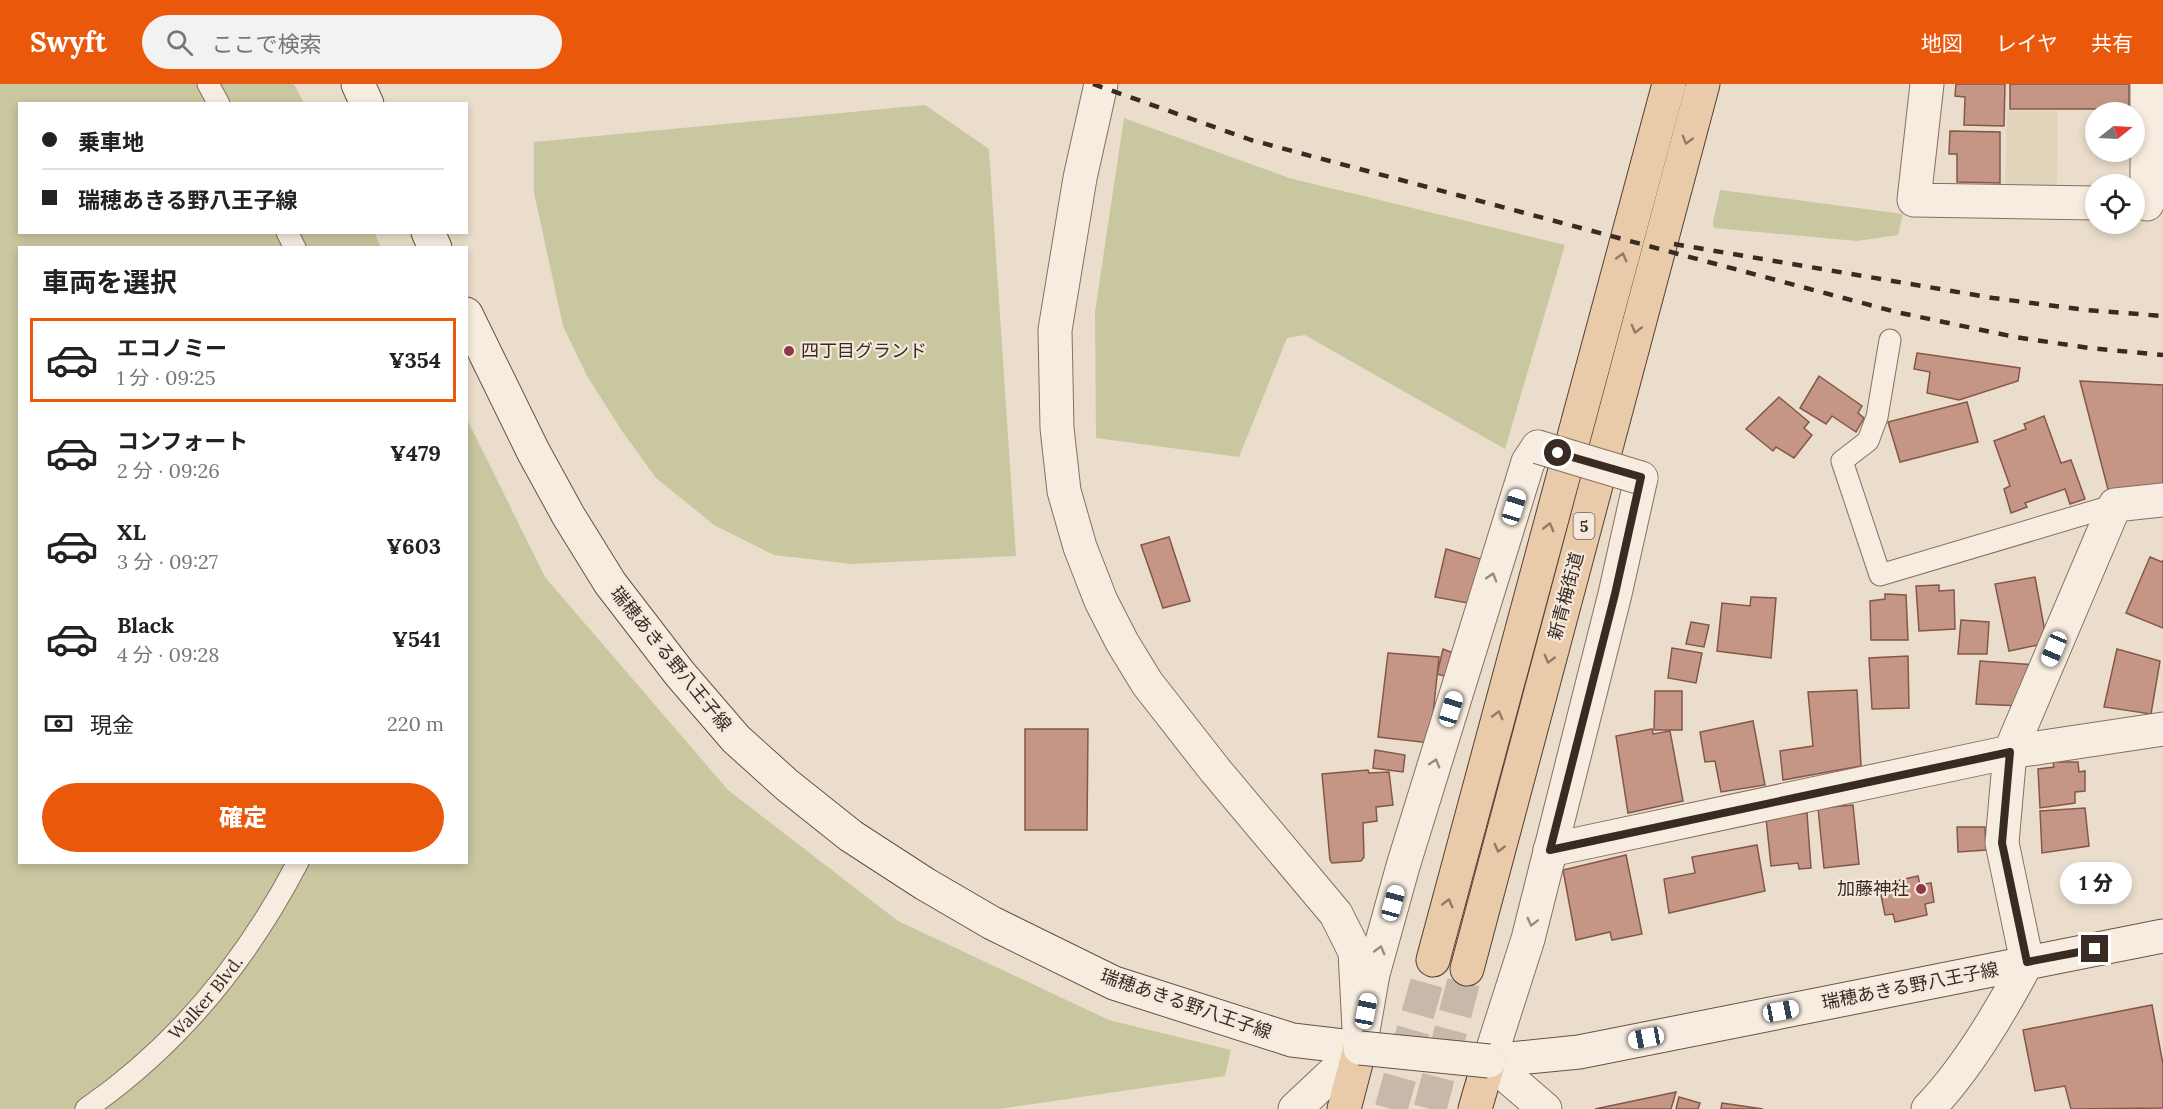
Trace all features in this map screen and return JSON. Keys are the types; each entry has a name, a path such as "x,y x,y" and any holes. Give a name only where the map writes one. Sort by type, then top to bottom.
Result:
{"main road":[{"name":"新青梅街道","path":"1432,960 1669,84"},
{"name":"新青梅街道","path":"1467,969 1703,84"},
{"path":"1344,1109 1360,1048"},
{"path":"1475,1109 1489,1060"}],"street":[{"path":"358,84 366,102"},
{"path":"1101,84 1080,178 1055,330 1057,418 1064,491 1080,547 1101,601 1146,683 1215,770 1336,914 1355,952 1360,1048"},
{"path":"1928,84 1914,200 2085,203"},
{"path":"2147,84 2148,204"},
{"name":"瑞穂あきる野八王子線","path":"468,318 533,451 568,515 610,583 680,675 736,739 787,785 851,836 925,884 992,922 1114,983 1292,1040 1489,1060 1579,1052 2163,936"},
{"path":"1295,1109 1360,1048 1373,974 1403,866 1528,462 1538,447 1641,477 1615,594 1528,939 1489,1060 1545,1109"},
{"path":"1928,1109 1941,1095 1999,1014 2027,962 2002,843 2010,752 2115,505 2163,500"},
{"path":"1550,850 2010,752 2163,729"}],"lane":[{"path":"208,84 218,102"},
{"path":"1890,340 1877,417 1868,441 1842,460 1880,575 2115,505"},
{"name":"Walker Blvd.","path":"86,1109 121,1085 185,1024 230,972 279,898 297,864"}],"shaded area":[{"path":"0,84 294,84 303,102 18,102 18,234 375,234 381,246 18,246 18,864 468,864 468,421 545,577 728,790 898,921 1109,1020 1231,1050 1225,1076 999,1109 0,1109"},
{"name":"四丁目グランド","path":"925,105 989,149 1016,556 852,564 774,555 714,525 656,478 622,431 587,376 563,326 534,193 534,142"},
{"path":"2007,111 2058,111 2057,187 2005,186"},
{"path":"1124,118 1289,178 1565,245 1505,449 1305,335 1287,338 1239,457 1096,438 1095,312"},
{"path":"1720,190 1903,214 1898,235 1857,241 1714,228 1713,222"}],"building":[{"path":"1956,84 2005,84 2004,126 1964,125 1965,97 1955,96"},
{"path":"2010,84 2129,84 2129,102 2085,102 2085,109 2010,109"},
{"path":"1950,131 2000,132 2000,183 1957,182 1957,154 1949,154"},
{"path":"1917,353 2020,368 2018,381 1959,400 1927,393 1930,372 1914,369"},
{"path":"1819,376 1862,406 1858,413 1864,418 1856,432 1832,416 1826,424 1800,408"},
{"path":"2080,381 2163,385 2163,494 2111,501"},
{"path":"1779,397 1809,422 1804,428 1812,435 1794,458 1776,447 1773,451 1746,429"},
{"path":"1967,402 1978,442 1900,462 1888,422"},
{"path":"2044,416 2061,463 2071,460 2085,499 2070,504 2065,489 2025,503 2027,507 2011,513 2004,489 2010,486 1994,441 2026,429 2024,424"},
{"path":"1169,537 1190,601 1163,608 1141,545"},
{"path":"1446,549 1484,560 1473,604 1435,597"},
{"path":"2150,557 2162,562 2163,560 2163,628 2126,613"},
{"path":"2035,577 2047,643 2009,651 1995,584"},
{"path":"1939,585 1939,591 1954,590 1955,629 1919,631 1916,586"},
{"path":"1885,594 1906,595 1908,640 1871,640 1870,601 1885,599"},
{"path":"1751,597 1776,598 1771,658 1717,651 1722,603 1750,606"},
{"path":"1961,620 1989,622 1987,654 1958,654"},
{"path":"1691,622 1709,625 1704,647 1686,644"},
{"path":"1672,648 1702,653 1696,683 1668,678"},
{"path":"1443,649 1458,655 1452,678 1437,674"},
{"path":"2117,649 2160,661 2151,714 2104,707"},
{"path":"1388,653 1439,657 1430,743 1378,737"},
{"path":"1908,656 1909,708 1872,709 1869,658"},
{"path":"1980,661 2039,665 2023,706 1976,704"},
{"path":"1857,690 1861,766 1783,780 1780,751 1813,746 1808,692"},
{"path":"1655,691 1682,691 1682,730 1654,730"},
{"path":"1753,721 1765,785 1721,792 1715,761 1705,762 1700,732"},
{"path":"1025,729 1088,729 1087,830 1025,830"},
{"path":"1652,729 1653,734 1670,731 1683,801 1628,813 1616,736"},
{"path":"1375,750 1405,755 1403,772 1373,768"},
{"path":"2053,762 2078,762 2079,772 2085,771 2085,791 2075,792 2075,803 2040,808 2038,769 2054,767"},
{"path":"1368,770 1369,773 1389,772 1393,805 1376,807 1377,821 1363,823 1364,857 1361,861 1332,863 1322,774"},
{"path":"1853,805 1859,864 1824,868 1818,808"},
{"path":"2085,808 2089,846 2042,853 2040,811"},
{"path":"1807,813 1811,868 1799,869 1798,863 1771,866 1766,818"},
{"path":"1957,827 1985,827 1986,850 1958,852"},
{"path":"1757,845 1765,891 1669,913 1664,879 1695,873 1692,857"},
{"path":"1626,855 1642,934 1612,940 1610,932 1576,940 1563,870"},
{"path":"1918,876 1920,885 1931,883 1934,902 1925,904 1927,915 1895,922 1893,914 1885,915 1880,890 1888,888 1887,883"},
{"path":"2152,1005 2163,1064 2163,1108 2071,1109 2065,1086 2035,1091 2023,1030"},
{"path":"1676,1092 1671,1109 1595,1109"},
{"path":"1679,1097 1700,1103 1698,1109 1676,1109"},
{"path":"1722,1103 1763,1109 1721,1109"}],"tunnel":[{"path":"1391,1109 1433,960"},
{"path":"1430,1109 1467,969"}],"railway":[{"path":"1093,84 1251,140 1896,312 2015,337 2089,348 2163,355"},
{"path":"1674,244 1993,298 2086,310 2163,316"}],"place":[{"name":"四丁目グランド","path":"789,351"},
{"name":"加藤神社","path":"1921,889"}],"route":[{"path":"1558,453 1641,477 1615,594 1550,850 2010,752 2002,843 2027,962 2095,949"}]}
